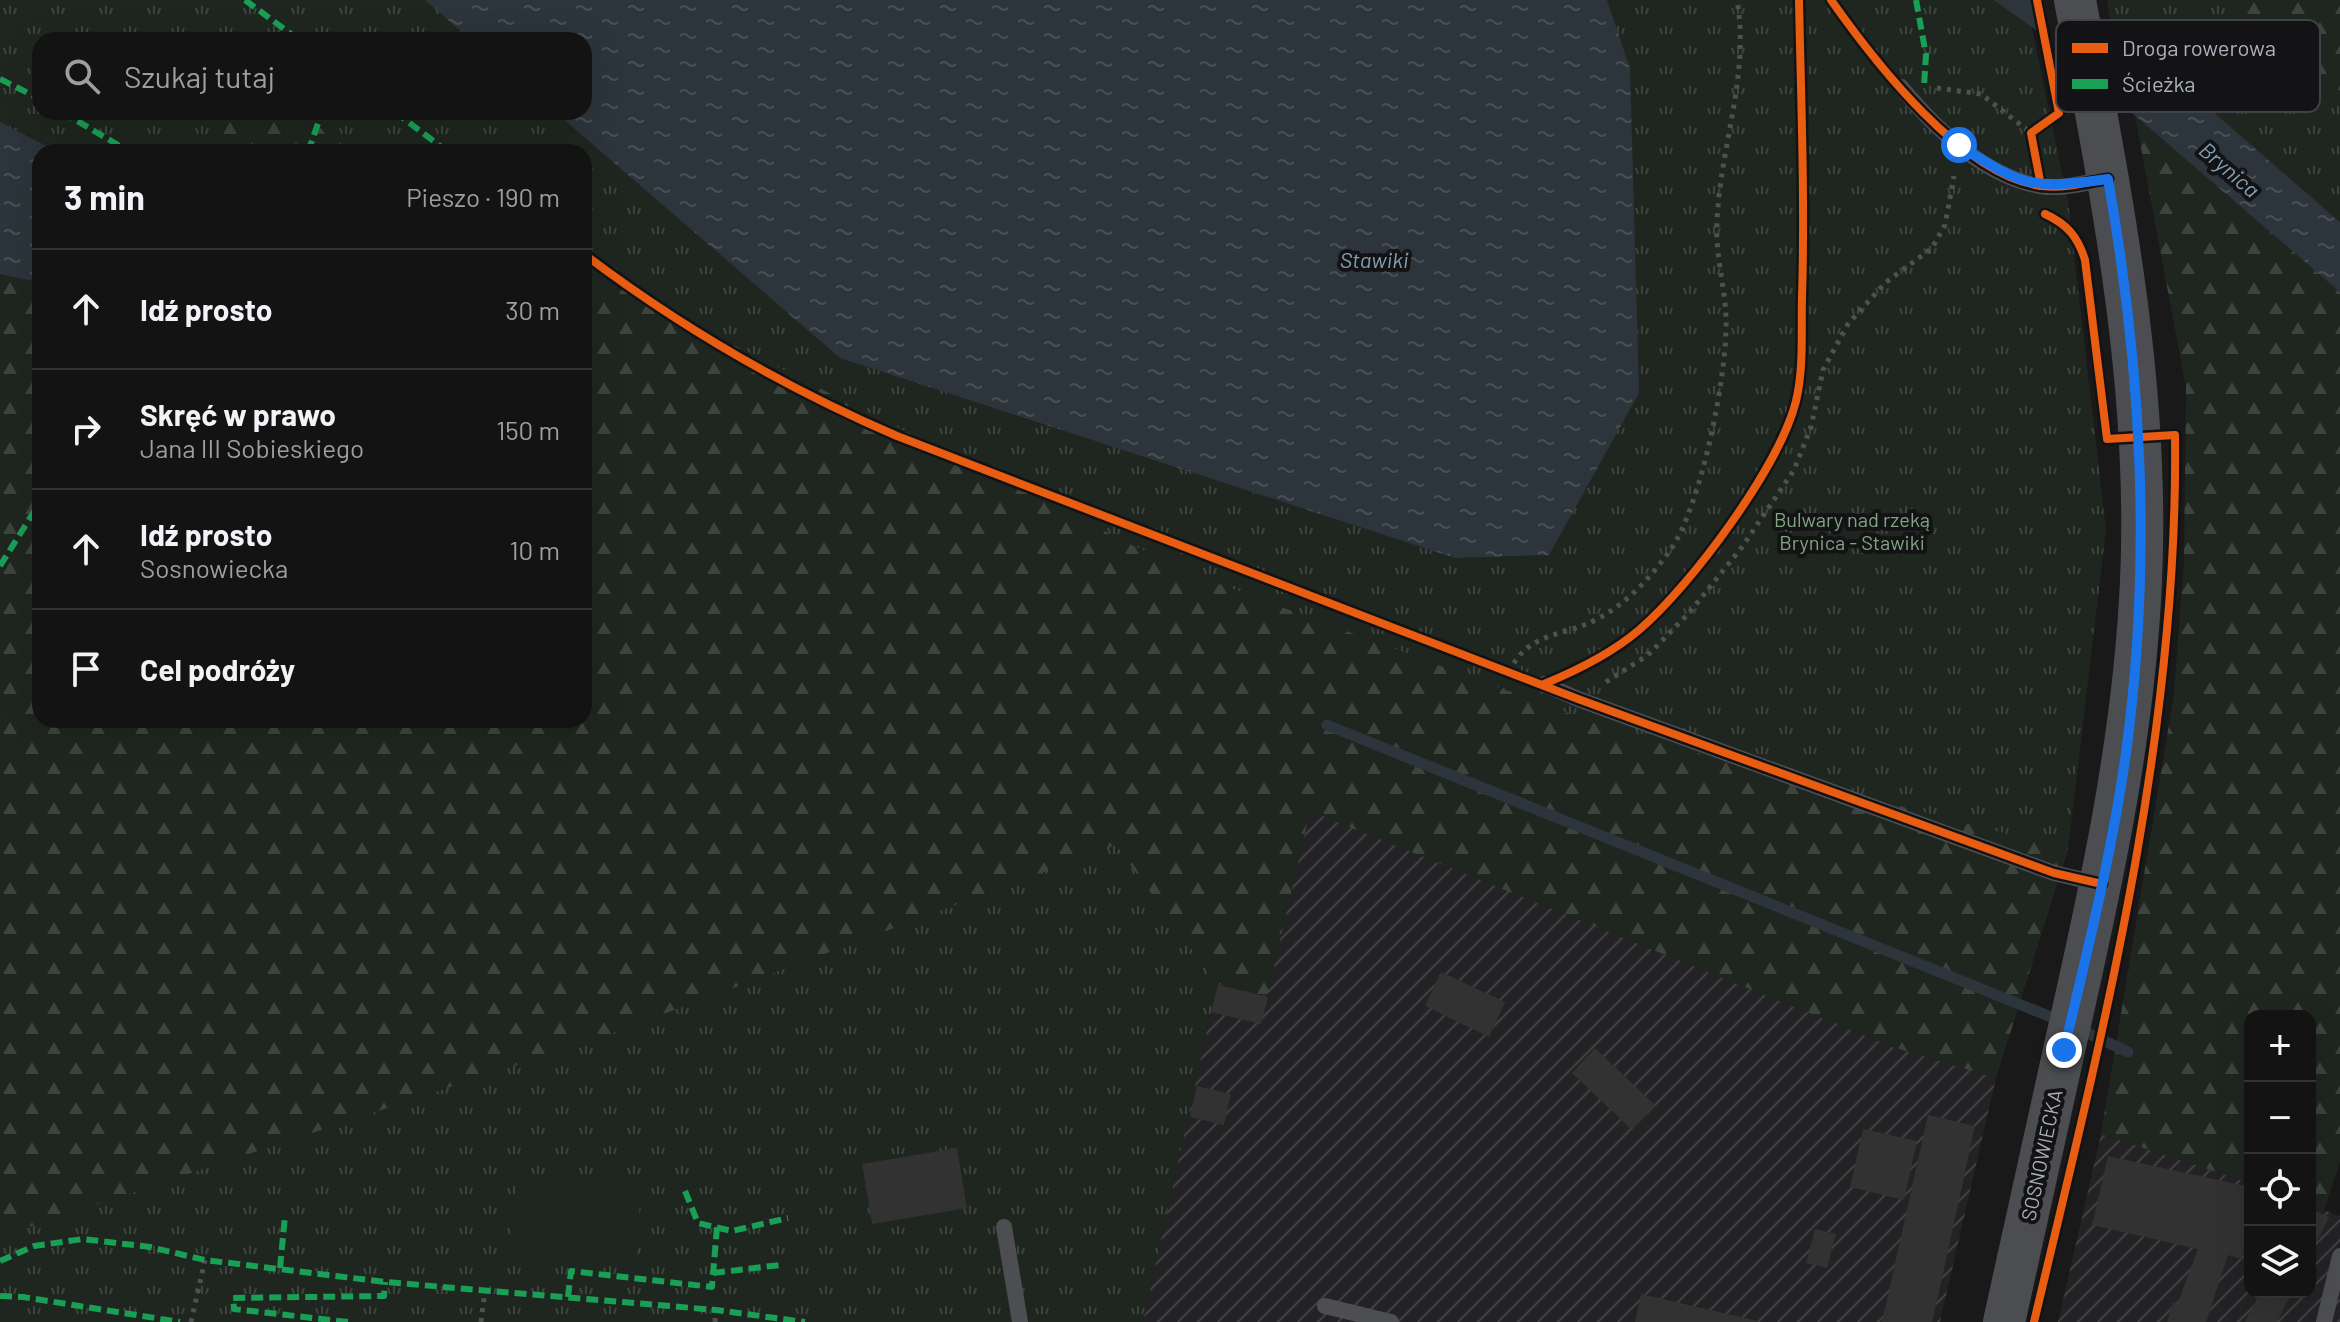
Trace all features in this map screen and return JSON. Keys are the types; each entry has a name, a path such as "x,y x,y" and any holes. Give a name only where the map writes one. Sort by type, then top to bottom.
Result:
{"street":[{"name":"SOSNOWIECKA","path":"2075,0 2079,20"},
{"name":"SOSNOWIECKA","path":"2004,1322 2102,884 2131,710 2142,544 2137,388 2096,112"}],"lane":[{"path":"1901,87 1936,127 2012,177 2041,186 2075,186 2105,162"},
{"path":"1544,684 2054,873 2102,884"},
{"path":"1004,1227 1020,1322"},
{"path":"2324,1322 2340,1256"},
{"path":"1325,1306 1391,1322"}],"path":[{"path":"1509,672 1527,644 1597,620 1629,597 1671,549 1696,489 1714,426 1723,372 1726,322 1716,223 1724,146 1741,74 1743,45 1737,0"},
{"path":"1831,0 1901,87 1924,86 1981,94 2031,133 2041,186"},
{"path":"2031,133 2059,112"},
{"path":"1578,699 1648,655 1689,613 1742,547 1794,470 1811,427 1823,370 1848,324 1885,283 1932,248 1945,225 1959,145"},
{"path":"191,1322 205,1260"},
{"path":"481,1322 485,1290"},
{"path":"715,1322 716,1310"}],"shaded area":[{"path":"1310,810 1893,1047 1996,1078 1940,1322 1143,1322 1217,984 1267,995"},
{"path":"2101,1134 2244,1181 2244,1298 2316,1298 2316,1207 2340,1216 2340,1322 2058,1322"}],"green space":[{"path":"0,0 425,0 462,32 32,32 32,120 230,120 213,144 32,144 32,728 592,728 592,718 1014,588 1168,916 1217,984 1143,1322 0,1322"},
{"name":"Bulwary nad rzeką Brynica - Stawiki","path":"1607,0 2026,0 2068,201 2106,530 2068,850 1622,733 1184,571 592,274 592,144 349,144 306,120 564,120 840,358 1455,558 1548,555 1630,68"},
{"path":"2107,0 2228,0 2253,20 2110,20"},
{"path":"2228,0 2340,0 2340,91 2320,75 2320,20 2253,20"},
{"path":"2320,75 2340,91 2340,222 2212,112 2320,112"},
{"path":"2135,116 2340,292 2340,1161 2324,1210 2316,1207 2316,1010 2244,1010 2244,1181 2101,1134 2174,694 2184,560 2186,388"},
{"path":"230,120 306,120 349,144 213,144"},
{"path":"0,274 32,280 32,728 592,728 592,274 1184,571 1622,733 2068,850 1996,1078 1893,1047 1310,811 1267,996 1217,984 1116,845 607,1035 2,1236 0,1240"},
{"path":"517,1173 642,1184 634,1265 508,1253"}],"water":[{"name":"Stawiki","path":"425,0 1607,0 1630,68 1639,393 1549,555 1455,558 840,358 564,120 592,120 592,32 462,32"},
{"path":"1994,0 2084,0 2107,20 2056,20 2056,48"},
{"name":"Brynica","path":"2131,112 2213,112 2340,222 2340,292"},
{"path":"0,122 43,144 32,144 32,281 0,274"}],"pier":[{"path":"2032,0 2090,0 2110,18 2056,20 2056,53 2040,39"}],"building":[{"path":"1441,972 1505,1002 1489,1037 1425,1006"},
{"path":"1218,985 1268,997 1261,1024 1211,1012"},
{"path":"1595,1048 1655,1105 1632,1130 1572,1073"},
{"path":"1197,1086 1231,1094 1224,1125 1190,1117"},
{"path":"1928,1115 1975,1126 1942,1279 1932,1322 1882,1322"},
{"path":"1863,1129 1917,1141 1904,1200 1850,1187"},
{"path":"957,1148 967,1208 872,1224 862,1164"},
{"path":"2108,1156 2244,1186 2242,1259 2228,1255 2206,1322 2167,1322 2173,1302 2178,1303 2198,1249 2092,1225"},
{"path":"2316,1211 2329,1217 2316,1244"},
{"path":"1815,1229 1836,1234 1827,1268 1806,1263"},
{"path":"1641,1294 1758,1321 1758,1322 1635,1322"},
{"path":"2257,1298 2289,1298 2277,1322 2245,1322"}],"waterway":[{"path":"1327,725 2061,1021"},
{"path":"2077,1028 2128,1052"}],"tram line":[{"path":"2067,0 2071,20"},
{"path":"2083,0 2087,20"},
{"path":"1996,1322 2105,820 2129,654 2135,541 2130,404 2114,269 2088,112"},
{"path":"2013,1322 2119,831 2144,662 2151,547 2147,409 2131,272 2104,112"}],"marked path":[{"path":"245,0 288,32"},
{"path":"1916,0 1926,55 1924,86"},
{"path":"0,79 32,95"},
{"path":"76,120 116,144"},
{"path":"311,144 319,120"},
{"path":"406,120 437,144"},
{"path":"0,566 32,515"},
{"path":"685,1191 698,1223 732,1231 788,1218"},
{"path":"280,1268 285,1216"},
{"path":"568,1297 571,1271 712,1287 717,1227"},
{"path":"0,1261 34,1246 83,1239 150,1247 205,1260 385,1282 716,1310 805,1322"},
{"path":"713,1273 780,1265"},
{"path":"348,1322 234,1309 233,1298 384,1296 385,1282"},
{"path":"0,1296 180,1322"}],"cycle path":[{"path":"1544,684 1606,654 1660,610 1731,524 1787,428 1799,388 1802,350 1803,186 1799,0"},
{"path":"1831,0 1871,54 1923,112 1982,162 2012,178 2042,186 2067,186 2108,179"},
{"path":"2037,0 2056,98"},
{"path":"2041,186 2031,133 2059,112"},
{"path":"2034,1322 2110,993 2150,770 2164,659 2173,547 2175,435 2107,439 2085,260 2071,232 2045,214"},
{"path":"592,260 735,354 815,398 897,436 1578,699 2054,873 2102,884"}],"route":[{"path":"1959,145 2012,177 2041,186 2075,186 2108,179 2133,339 2142,472 2137,653 2117,805 2064,1050"}]}
